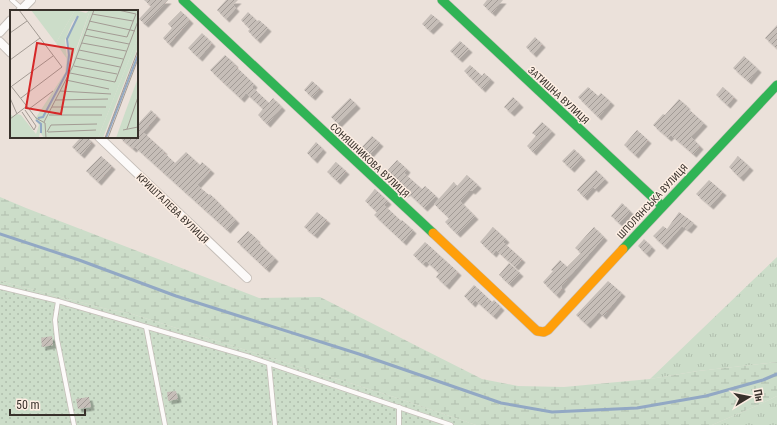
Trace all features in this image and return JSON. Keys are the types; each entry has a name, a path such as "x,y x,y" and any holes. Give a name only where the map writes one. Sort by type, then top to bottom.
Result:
{"street":[{"path":"21,10 31,0"},
{"name":"СОНЯШНИКОВА ВУЛИЦЯ","path":"183,0 531,326 537,331 544,332"},
{"name":"ЗАТИШНА ВУЛИЦЯ","path":"442,0 662,206"},
{"path":"2,27 10,21"},
{"path":"0,42 10,51"},
{"name":"ШПОЛЯНСЬКА ВУЛИЦЯ","path":"544,332 548,330 662,206 777,85"},
{"name":"КРИШТАЛЕВА ВУЛИЦЯ","path":"100,138 247,278"}],"lane":[{"path":"12,0 21,10"},
{"path":"0,287 58,301 146,326 269,364 451,425"},
{"path":"58,301 55,320 57,339 74,425"},
{"path":"146,326 165,425"},
{"path":"269,364 275,425"},
{"path":"398,425 399,407"}],"green space":[{"path":"0,197 259,298 320,297 482,379 518,386 564,387 650,379 698,371 777,362 777,396 712,425 476,425 394,397 129,313 107,309 0,281"},
{"path":"777,257 777,362 698,371 650,379"},
{"path":"0,281 107,309 129,313 394,397 476,425 0,425"},
{"path":"777,396 777,425 712,425 756,406"}],"building":[{"path":"144,0 168,0 145,24 139,19 151,6"},
{"path":"226,0 238,0 233,5 236,8 226,19 217,10"},
{"path":"487,0 503,0 492,13 483,5"},
{"path":"181,11 190,20 169,44 163,38 172,28 168,24"},
{"path":"248,12 257,21 259,20 268,28 257,40 248,31 250,29 241,20"},
{"path":"431,14 440,21 430,31 422,24"},
{"path":"777,25 777,49 765,38"},
{"path":"202,33 212,43 199,58 188,48"},
{"path":"535,37 542,44 533,54 526,47"},
{"path":"460,41 469,49 459,59 450,51"},
{"path":"225,55 254,84 252,87 269,103 273,98 282,107 267,124 258,115 263,109 246,93 241,99 210,70"},
{"path":"744,56 758,69 748,81 733,68"},
{"path":"470,65 482,76 484,73 491,79 482,89 464,71"},
{"path":"312,81 320,88 312,97 304,90"},
{"path":"588,87 598,96 601,93 611,102 598,117 578,97"},
{"path":"723,87 734,97 727,105 716,95"},
{"path":"513,97 520,104 511,113 504,107"},
{"path":"350,98 357,105 338,124 331,117"},
{"path":"679,99 704,123 691,137 700,146 693,154 671,135 668,138 653,125 663,114 665,115"},
{"path":"151,110 157,116 143,132 164,151 163,152 175,163 186,152 200,165 202,162 211,170 197,185 209,195 210,194 236,220 227,230 135,147 133,149 120,138 138,138 138,124"},
{"path":"542,122 552,131 533,152 527,146 536,136 532,133"},
{"path":"637,130 648,140 635,155 624,145"},
{"path":"372,136 380,143 369,155 361,148"},
{"path":"80,138 88,138 92,142 81,155 72,147"},
{"path":"316,142 323,149 314,160 307,153"},
{"path":"574,149 582,157 571,169 562,161"},
{"path":"101,156 112,166 98,182 86,171"},
{"path":"738,156 750,167 740,178 729,167"},
{"path":"397,160 407,169 404,173 422,189 425,186 436,196 424,208 407,192 404,194 397,187 400,184 387,171"},
{"path":"336,162 346,171 337,181 327,172"},
{"path":"596,170 605,179 595,189 593,187 584,197 577,190"},
{"path":"467,175 478,185 472,191 470,190 460,201 475,216 457,234 445,222 449,218 434,204 454,182 457,186"},
{"path":"709,180 723,192 710,206 696,194"},
{"path":"375,189 388,201 384,205 413,230 403,242 374,215 377,212 365,201"},
{"path":"622,203 630,211 619,223 611,216"},
{"path":"317,212 327,220 314,235 304,227"},
{"path":"679,212 694,223 688,230 682,226 664,246 653,236 663,226 667,229"},
{"path":"493,227 506,239 503,242 522,259 515,267 496,250 493,254 480,242"},
{"path":"594,227 604,237 561,286 562,288 556,295 543,282 560,260 567,267 581,253 575,248"},
{"path":"248,231 275,258 266,269 237,242"},
{"path":"644,239 652,247 646,254 638,246"},
{"path":"425,242 458,272 446,286 436,277 439,273 426,261 423,264 413,255"},
{"path":"509,263 520,273 509,284 499,275"},
{"path":"608,281 622,293 603,316 599,312 587,325 576,315"},
{"path":"474,285 492,302 494,300 501,307 493,316 475,300 472,304 464,296"},
{"path":"52,336 53,345 42,347 41,338"},
{"path":"176,391 178,399 168,401 167,392"},
{"path":"89,397 91,407 78,409 76,399"}],"waterway":[{"path":"0,234 79,260 176,296 359,354 501,403 552,412 637,408 706,396 763,380 777,374"}],"traffic: fast":[{"path":"183,0 433,233"},
{"path":"442,0 662,206"},
{"path":"623,249 777,85"}],"traffic: slow":[{"path":"433,233 537,331 544,332 548,330 623,249"}]}
